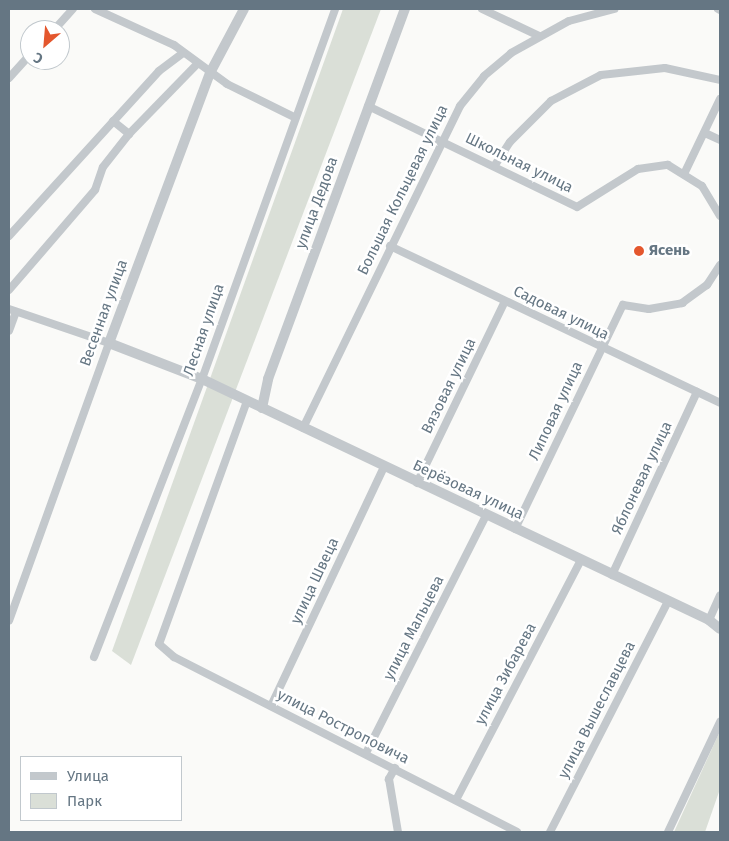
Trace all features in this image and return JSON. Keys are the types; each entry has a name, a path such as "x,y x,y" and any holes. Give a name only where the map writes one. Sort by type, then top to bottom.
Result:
{"street":[{"path":"63,20 73,9"},
{"path":"95,9 183,53 196,65 294,118"},
{"name":"Весенная улица","path":"10,619 109,343 210,73 233,23 244,9"},
{"name":"Лесная улица","path":"94,657 202,379 294,118 335,9"},
{"name":"улица Дедова","path":"262,408 268,379 405,9"},
{"path":"482,9 540,36"},
{"name":"Большая Кольцевая улица","path":"303,428 441,140 484,76 540,36 569,21 614,9"},
{"path":"9,236 159,71 183,53"},
{"path":"9,290 95,190 103,167 129,134 196,65"},
{"path":"9,78 20,66"},
{"path":"496,164 510,142 550,101 601,75 665,68 720,80"},
{"path":"685,172 720,99"},
{"name":"Школьная улица","path":"368,106 496,164 577,207 638,169 668,165 685,172 702,186 720,216"},
{"path":"113,121 129,134"},
{"path":"705,133 720,140"},
{"name":"Садовая улица","path":"390,246 720,403"},
{"name":"Липовая улица","path":"515,529 623,305 649,309 682,303 720,268"},
{"name":"Вязовая улица","path":"417,483 505,301"},
{"path":"9,331 12,311 109,343"},
{"name":"Берёзовая улица","path":"109,343 202,379 708,620 720,629"},
{"name":"Яблоневая улица","path":"612,575 697,392"},
{"name":"улица Ростроповича","path":"247,401 159,644 174,657 395,768 517,832"},
{"name":"улица Швеца","path":"271,706 384,467"},
{"name":"улица Мальцева","path":"366,754 486,515"},
{"name":"улица Зибарева","path":"456,800 581,560"},
{"path":"708,620 720,594"},
{"name":"улица Вышеславцева","path":"550,832 668,601"},
{"path":"668,832 720,722"},
{"path":"395,768 389,779 398,832"}],"green space":[{"path":"343,9 381,9 131,665 112,651"},
{"path":"720,731 720,789 705,832 674,832"}],"place":[{"name":"Ясень","path":"639,251"}]}
